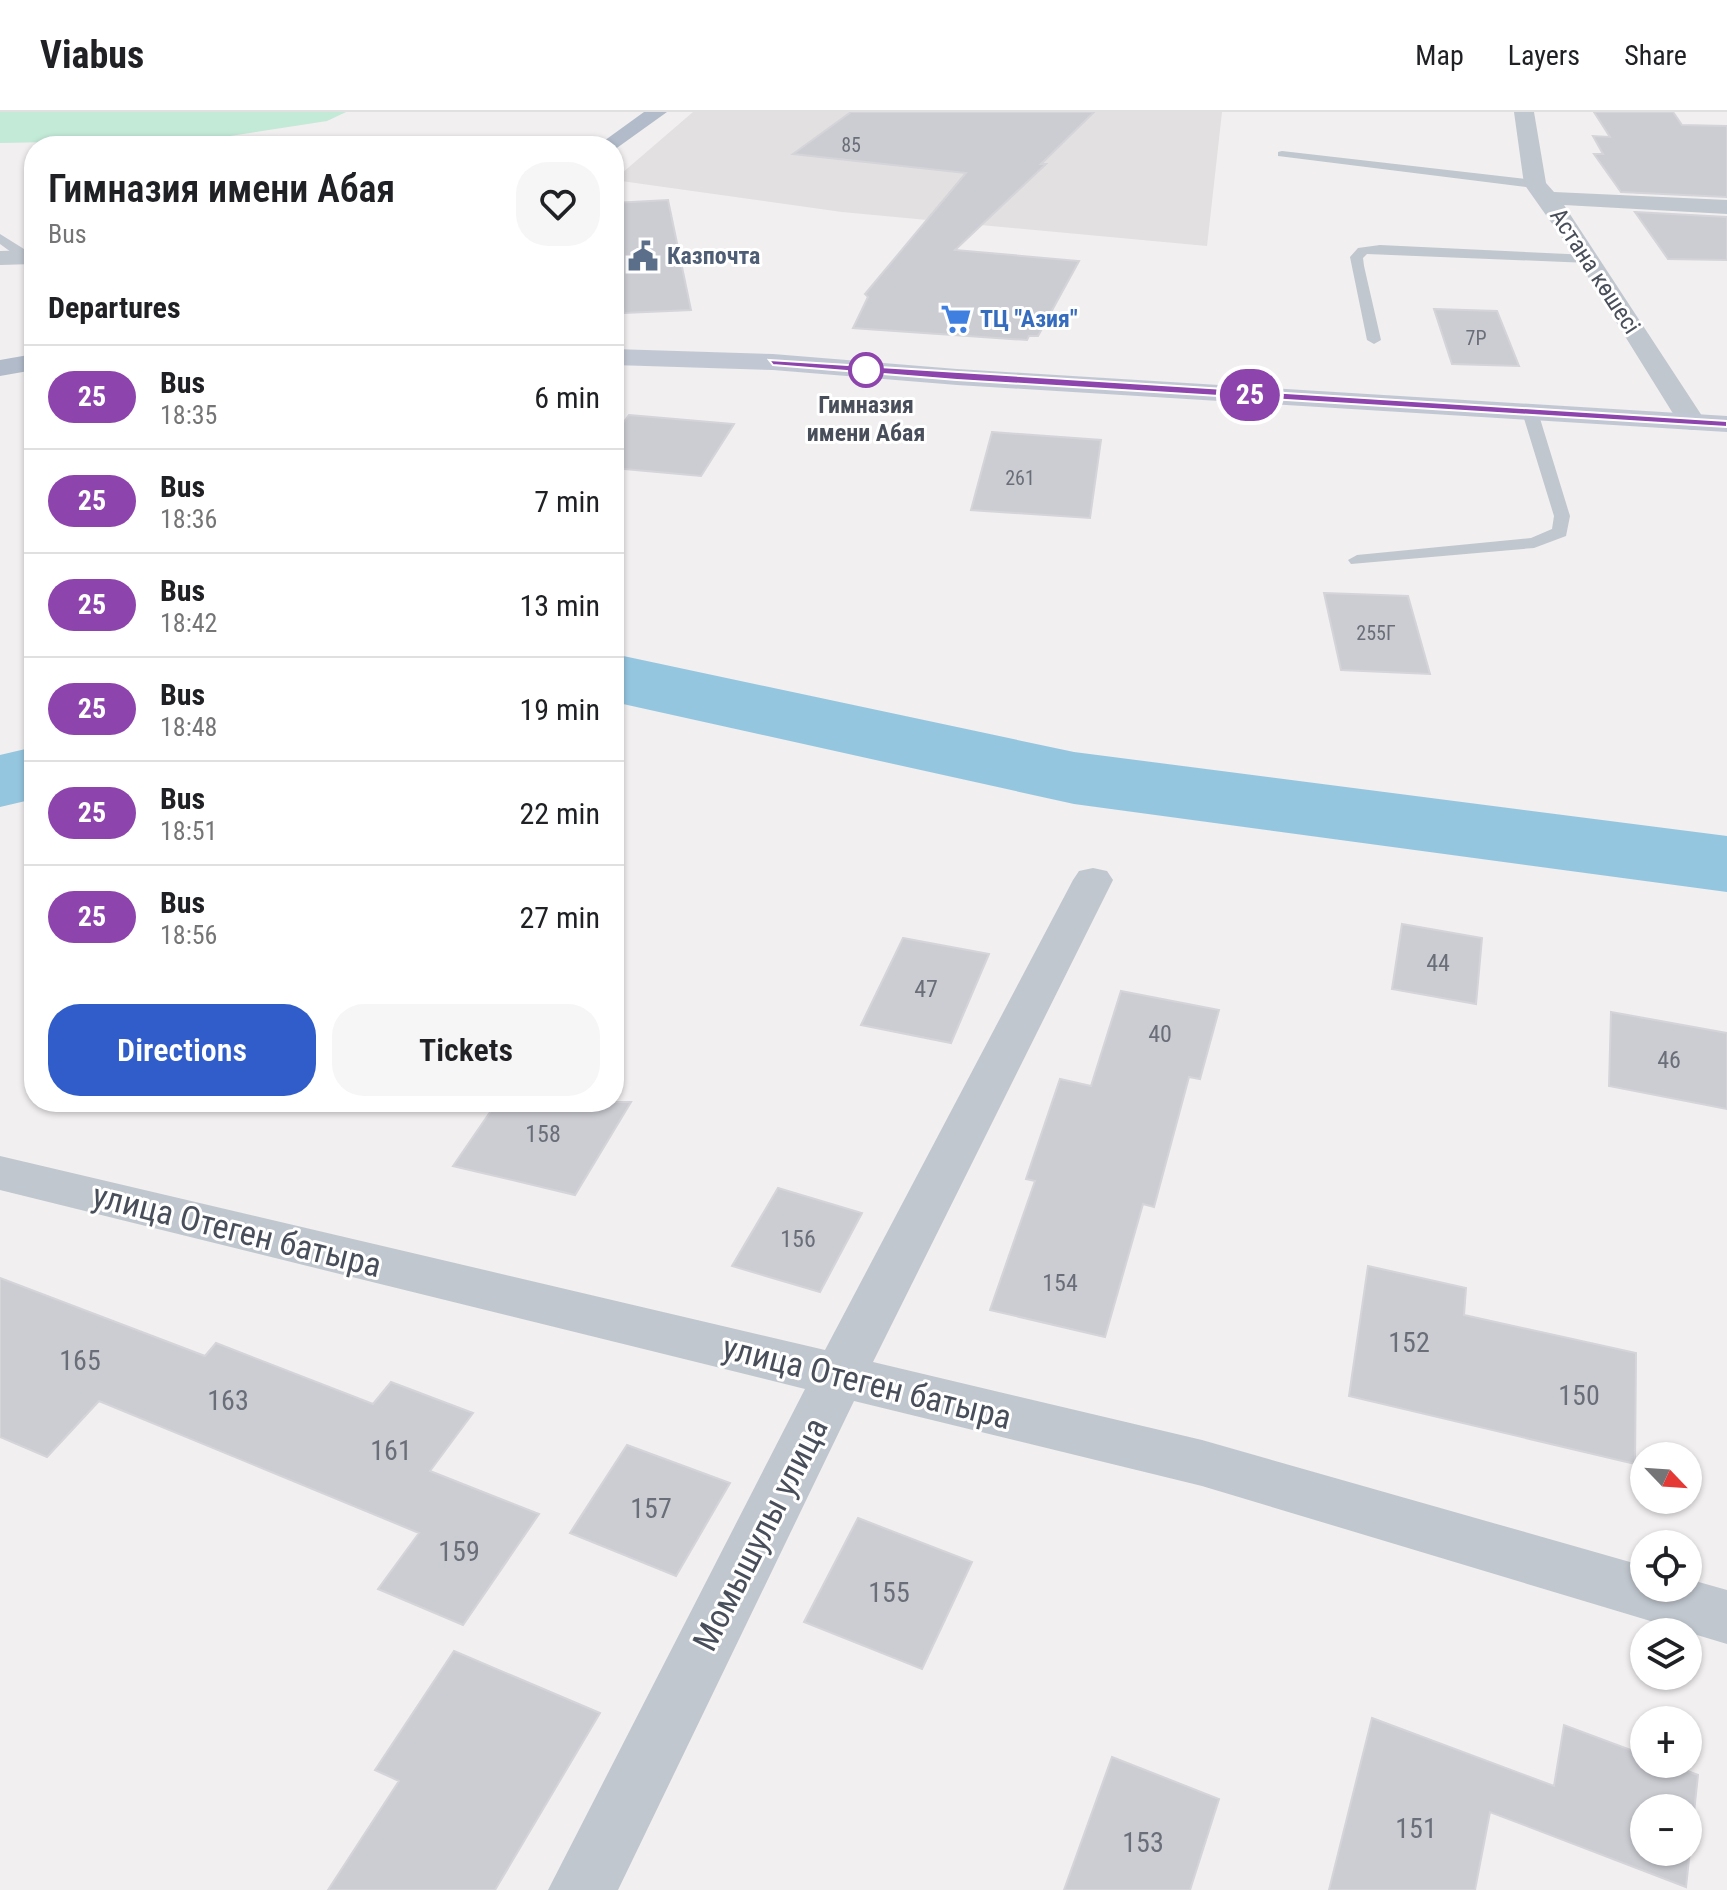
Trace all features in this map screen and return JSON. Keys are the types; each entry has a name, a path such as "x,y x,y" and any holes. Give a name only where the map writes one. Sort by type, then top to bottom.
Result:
{"main road":[{"path":"622,136 657,112"},
{"path":"624,337 773,362"},
{"path":"624,357 773,362 957,377 1727,424"},
{"path":"0,368 24,364"}],"street":[{"name":"Астана көшесі","path":"1524,112 1541,191 1589,259 1692,422"},
{"path":"1541,191 1727,207"},
{"path":"0,258 24,257"},
{"name":"Момышулы улица","path":"582,1890 839,1375 1093,880"},
{"name":"улица Отеген батыра","path":"0,1173 1202,1463 1727,1617"}],"lane":[{"path":"1282,154 1541,191"},
{"path":"0,238 24,253"},
{"path":"1374,340 1357,266 1356,257 1363,251 1380,249 1589,259"},
{"path":"1357,560 1534,543 1560,532 1562,516 1530,412"}],"shaded area":[{"path":"693,112 1222,112 1207,246 842,212 624,181 624,171"}],"green space":[{"path":"0,112 346,112 327,121 230,136 24,136 24,143 0,143"}],"building":[{"path":"851,112 1094,112 1041,164 1046,164 955,250 1079,261 1038,336 1029,336 1027,340 853,328 868,297 865,294 966,173 793,154"},
{"path":"1594,112 1673,112 1682,125 1727,126 1727,197 1621,192 1594,154 1603,154 1593,136 1610,137"},
{"path":"668,200 691,310 624,313 624,202"},
{"path":"1635,212 1727,217 1727,260 1668,259"},
{"path":"1434,309 1497,311 1519,366 1452,364"},
{"path":"629,415 734,424 701,476 624,469 624,422"},
{"path":"992,432 1101,440 1090,518 971,510"},
{"path":"1324,593 1408,596 1430,674 1341,670"},
{"path":"1402,924 1482,938 1476,1004 1392,989"},
{"path":"903,938 989,954 951,1043 861,1025"},
{"path":"1121,991 1219,1010 1200,1079 1189,1077 1154,1207 1143,1204 1105,1337 990,1310 1035,1181 1026,1179 1060,1079 1091,1086"},
{"path":"1611,1012 1727,1033 1727,1109 1609,1086"},
{"path":"624,1102 631,1102 575,1195 453,1166 490,1112 624,1112"},
{"path":"778,1188 862,1213 820,1292 732,1266"},
{"path":"1368,1266 1466,1288 1464,1315 1636,1353 1635,1442 1630,1442 1630,1463 1349,1396"},
{"path":"0,1278 205,1356 216,1343 373,1404 391,1382 473,1413 430,1471 539,1514 463,1625 378,1589 419,1533 99,1401 47,1457 0,1437"},
{"path":"627,1445 730,1483 676,1576 570,1533"},
{"path":"858,1518 972,1562 922,1669 804,1622"},
{"path":"454,1651 600,1713 495,1890 328,1890 399,1781 375,1770"},
{"path":"1372,1718 1554,1786 1564,1725 1630,1750 1630,1778 1698,1778 1696,1794 1630,1794 1630,1866 1490,1812 1475,1890 1329,1890"},
{"path":"1112,1757 1219,1799 1190,1890 1064,1890"},
{"path":"1631,1866 1688,1866 1686,1887"}],"waterway":[{"path":"624,680 1074,778 1727,864"},
{"path":"0,781 24,775"}],"bus line":[{"name":"25","path":"773,362 957,377 1727,424"}],"place":[{"name":"Казпочта","path":"643,256"},
{"name":"ТЦ \"Азия\"","path":"956,319"},
{"name":"Гимназия имени Абая","path":"866,370"}]}
